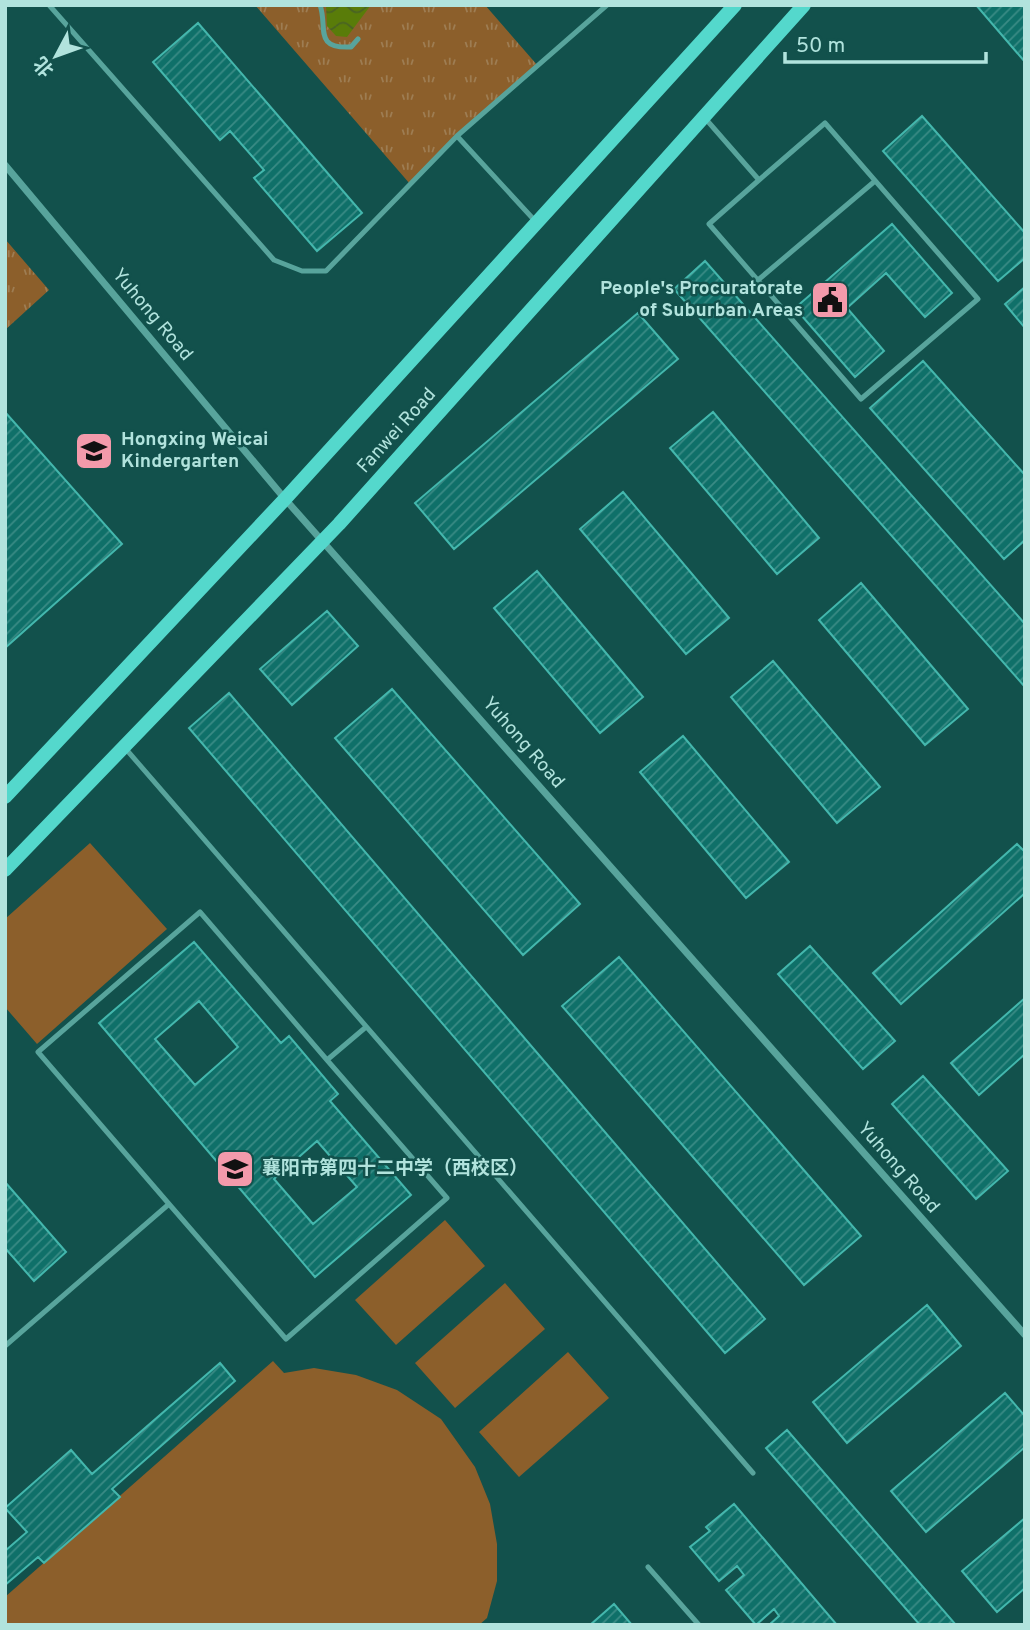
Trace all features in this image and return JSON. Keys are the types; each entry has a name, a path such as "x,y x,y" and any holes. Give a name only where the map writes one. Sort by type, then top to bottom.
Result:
{"street":[{"name":"Fanwei Road","path":"5,797 285,499 735,5"},
{"name":"Fanwei Road","path":"5,870 323,541 804,5"},
{"name":"Yuhong Road","path":"5,165 285,499 1025,1335"}],"lane":[{"path":"49,5 274,260 302,271 326,271 457,136 607,5"},
{"path":"320,5 322,30 328,42 338,48 351,47 358,39"},
{"path":"704,117 759,180"},
{"path":"825,123 875,181 978,299 861,399 709,223 825,123"},
{"path":"457,136 537,223"},
{"path":"758,280 875,181"},
{"path":"124,747 753,1473"},
{"path":"200,912 327,1060 447,1198 286,1339 38,1052 200,912"},
{"path":"327,1060 366,1027"},
{"path":"5,1346 169,1204"},
{"path":"648,1567 699,1625"}],"green space":[{"path":"255,5 485,5 538,66 457,136 410,184"},
{"path":"5,239 49,290 5,330"},
{"path":"90,843 167,929 37,1044 5,1007 5,919"},
{"path":"445,1220 485,1266 396,1345 355,1300"},
{"path":"505,1283 545,1329 455,1408 415,1363"},
{"path":"568,1352 609,1398 519,1477 479,1432"},
{"path":"273,1361 284,1373 314,1368 356,1375 397,1390 441,1419 475,1467 490,1504 497,1544 497,1581 487,1618 479,1625 5,1625 5,1597"}],"water":[{"path":"326,5 371,5 347,37 336,36 327,26"}],"building":[{"path":"976,5 1025,5 1025,62"},
{"path":"198,23 362,213 317,251 254,178 264,170 230,131 220,140 153,62"},
{"path":"922,116 1025,233 1025,258 998,281 883,151"},
{"name":"People's Procuratorate of Suburban Areas","path":"892,224 952,293 925,317 886,273 847,308 884,351 855,377 795,308"},
{"path":"705,261 1025,624 1025,687 674,289"},
{"path":"1025,287 1025,328 1005,304"},
{"path":"638,313 678,359 454,549 415,503"},
{"path":"923,361 1025,475 1025,540 1004,559 870,408"},
{"path":"5,412 122,544 5,648"},
{"path":"713,412 819,538 777,574 670,448"},
{"path":"623,492 729,618 686,654 580,529"},
{"path":"537,571 643,697 600,733 494,608"},
{"path":"861,583 968,709 925,745 819,620"},
{"path":"327,611 358,646 292,705 260,669"},
{"path":"773,661 880,787 837,823 731,697"},
{"path":"392,689 580,904 523,955 335,738"},
{"path":"229,693 765,1319 725,1353 189,728"},
{"path":"683,736 789,862 746,898 640,772"},
{"path":"1017,844 1025,852 1025,893 901,1004 873,973"},
{"path":"194,942 281,1043 289,1036 338,1094 330,1101 411,1195 315,1277 99,1023","holes":["199,1001 238,1047 195,1085 155,1039","317,1141 357,1187 313,1224 274,1179"]},
{"path":"810,946 895,1041 863,1069 778,974"},
{"path":"619,957 861,1236 804,1285 562,1006"},
{"path":"1025,998 1025,1054 979,1095 951,1063"},
{"path":"923,1076 1008,1171 976,1199 892,1104"},
{"path":"5,1182 66,1252 34,1281 5,1248"},
{"path":"927,1305 961,1346 847,1443 813,1402"},
{"path":"220,1363 235,1381 112,1489 120,1497 44,1563 38,1557 5,1585 5,1551 27,1532 5,1508 71,1450 92,1474"},
{"path":"1005,1393 1025,1416 1025,1447 926,1532 891,1491"},
{"path":"787,1430 956,1625 920,1625 766,1448"},
{"path":"734,1504 837,1625 769,1625 779,1616 774,1609 756,1625 726,1590 744,1575 737,1566 719,1581 690,1547 710,1531 706,1527"},
{"path":"1025,1518 1025,1588 997,1612 962,1571"},
{"path":"614,1604 632,1625 590,1625"}],"place":[{"name":"People's Procuratorate of Suburban Areas","path":"830,300"},
{"name":"Hongxing Weicai Kindergarten","path":"94,451"},
{"name":"襄阳市第四十二中学（西校区）","path":"235,1169"}]}
